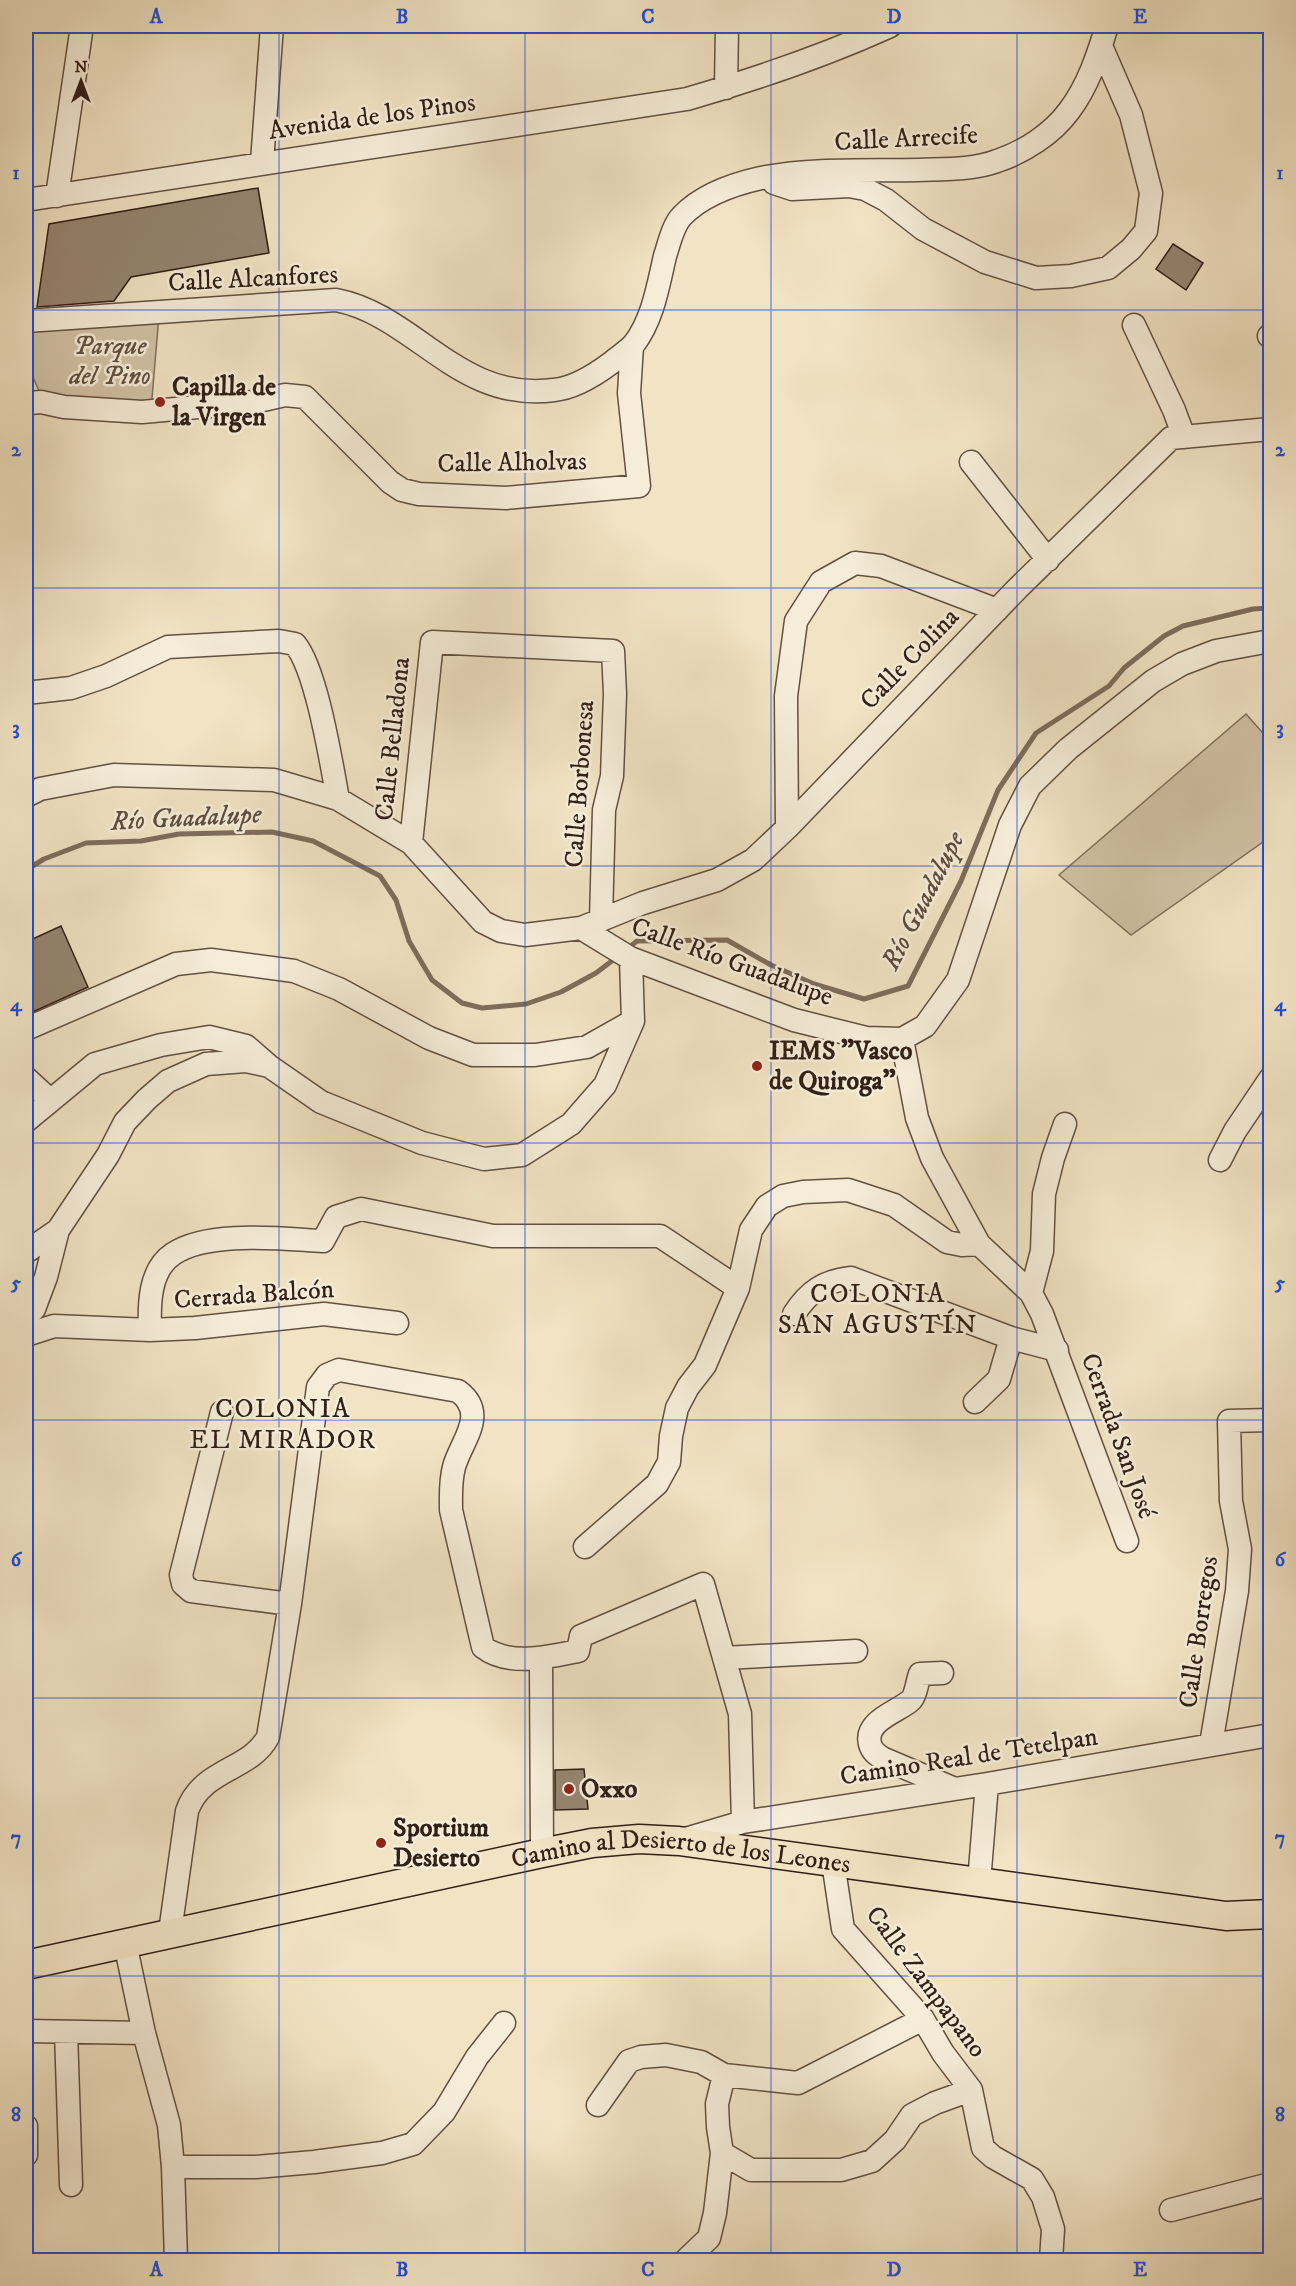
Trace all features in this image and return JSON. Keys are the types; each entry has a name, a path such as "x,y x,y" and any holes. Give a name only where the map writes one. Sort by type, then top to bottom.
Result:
{"main road":[{"name":"Camino al Desierto de los Leones","path":"26,1965 542,1853 639,1839 679,1841 1226,1916 1270,1914"}],"street":[{"path":"57,196 82,26"},
{"path":"262,162 272,26"},
{"path":"726,88 728,26"},
{"name":"Avenida de los Pinos","path":"26,200 262,162 687,99 726,88 838,49 890,26"},
{"path":"771,176 774,183 792,189 849,186 865,189 886,200 923,229 985,262 1036,278 1071,276 1108,268 1131,249 1146,231 1151,193 1131,115 1104,36"},
{"name":"Calle Arrecife","path":"681,216 712,194 741,182 771,176 798,173 956,169 996,162 1024,149 1050,131 1069,112 1084,87 1104,36"},
{"name":"Calle Alcanfores","path":"26,321 336,300 355,303 465,373 501,386 530,392 557,390 582,382 632,346 650,315 669,242 681,216"},
{"path":"1134,325 1174,410 1184,437"},
{"name":"Calle Alholvas","path":"30,402 64,407 142,412 254,402 285,395 305,397 390,482 402,490 419,494 506,498 639,486 629,393 632,346"},
{"name":"Calle Colina","path":"591,924 643,903 717,880 753,860 787,828 997,610 1171,438 1270,429"},
{"path":"971,462 1048,560"},
{"path":"787,828 786,696 796,621 821,582 855,563 881,566 997,610"},
{"path":"26,693 71,688 106,676 168,647 279,641 295,644 301,651 313,685 338,799"},
{"path":"1065,1124 1044,1194 1042,1251 1031,1293 979,1244 932,1158 917,1118 902,1039 925,1026 958,980 1010,825 1030,786 1068,749 1153,681 1182,664 1216,651 1270,641"},
{"name":"Calle Belladona","path":"411,843 432,642 613,651"},
{"name":"Calle Borbonesa","path":"591,924 604,810 612,776 615,694 613,651"},
{"path":"26,796 40,789 114,774 274,780 338,799 411,843 483,922 501,931 525,935 591,924"},
{"name":"Calle Río Guadalupe","path":"591,924 609,947 630,958 794,1020 866,1038 902,1039"},
{"path":"26,1121 95,1064 161,1045 209,1036 246,1046 321,1102 422,1143 484,1159 522,1155 571,1124 605,1085 633,1021 630,958"},
{"path":"26,1029 176,964 211,960 294,971 339,989 429,1038 473,1055 535,1055 587,1047 633,1021"},
{"path":"26,1317 34,1309 46,1277 58,1230 108,1155 125,1122 147,1099 168,1081 206,1064 246,1061 270,1066"},
{"path":"26,1078 50,1100"},
{"path":"1220,1160 1235,1131 1270,1079"},
{"path":"585,1547 657,1484 669,1462 671,1436 677,1408 688,1387 705,1365 738,1288 752,1230 767,1206 783,1196 803,1192 848,1190 894,1205 947,1242 962,1245 979,1244"},
{"path":"150,1330 149,1302 153,1287 159,1271 172,1254 202,1242 250,1237 323,1241 336,1217 361,1209 493,1236 660,1236 738,1288"},
{"path":"26,1252 58,1230"},
{"path":"794,1314 802,1301 815,1288 834,1280 851,1278 1011,1338 1057,1350"},
{"name":"Cerrada San José","path":"1031,1293 1057,1350 1126,1541"},
{"name":"Cerrada Balcón","path":"26,1335 54,1326 150,1330 195,1329 324,1314 397,1323"},
{"path":"975,1402 999,1379 1011,1338"},
{"path":"170,1932 187,1811 192,1798 202,1786 258,1751 268,1737 290,1604 318,1387 327,1375 339,1370 458,1391 466,1397 472,1410 470,1433 454,1466 450,1489 451,1510 483,1647 499,1656 541,1659 578,1651 581,1636 703,1584 740,1714 743,1822"},
{"path":"222,1412 181,1575 183,1584 191,1591 290,1604"},
{"name":"Calle Borregos","path":"1211,1744 1237,1591 1240,1549 1231,1502 1229,1421 1270,1420"},
{"path":"724,1658 856,1651"},
{"path":"541,1659 542,1853"},
{"path":"942,1673 920,1674 912,1699 877,1722 870,1731 869,1739 873,1751 882,1758 955,1789"},
{"name":"Camino Real de Tetelpan","path":"679,1841 743,1822 1134,1760 1211,1744 1270,1735"},
{"path":"979,1882 987,1784"},
{"name":"Calle Zampapano","path":"833,1862 843,1929 923,2019 943,2053 971,2090 983,2148 993,2157 1032,2179 1043,2197 1053,2229 1051,2260"},
{"path":"125,1943 144,2033 169,2125 173,2167 176,2260"},
{"path":"598,2105 629,2061 641,2057 666,2055 701,2062 724,2075 798,2083 923,2019"},
{"path":"173,2167 256,2167 314,2162 382,2153 413,2144 444,2112 477,2057 504,2023"},
{"path":"26,2031 144,2033"},
{"path":"66,2032 71,2185"},
{"path":"686,2260 709,2238 715,2213 722,2153 717,2104 724,2075"},
{"path":"722,2153 751,2170 841,2170 872,2161 896,2140 912,2115 935,2103 971,2090"},
{"path":"26,2126 26,2156"},
{"path":"1171,2210 1270,2184"}],"green space":[{"name":"Parque del Pino","path":"159,315 151,410 43,400 26,361 26,324"},
{"path":"1246,714 1270,741 1270,837 1131,935 1059,875"}],"building":[{"path":"258,188 269,253 131,277 114,301 37,307 49,224"},
{"path":"1173,244 1203,263 1186,290 1156,269"},
{"path":"61,926 88,987 26,1015 26,942"},
{"name":"Oxxo","path":"584,1769 588,1809 555,1810 555,1770"}],"waterway":[{"name":"Río Guadalupe","path":"627,949 637,941 727,940 771,965 814,984 864,999 908,986 961,881 998,790 1036,733 1109,686 1124,668 1164,636 1183,626 1253,609 1270,608"},
{"name":"Río Guadalupe","path":"26,870 44,859 86,843 141,841 179,834 272,832 313,841 380,876 396,900 409,941 432,980 462,1003 482,1008 526,1004 561,992 596,973 617,957"}],"place":[{"name":"Capilla de la Virgen","path":"160,402"},
{"name":"IEMS \"Vasco de Quiroga\"","path":"757,1066"},
{"name":"Oxxo","path":"569,1789"},
{"name":"Sportium Desierto","path":"381,1843"}],"district":[{"name":"COLONIA SAN AGUSTÍN","path":"878,1310"},
{"name":"COLONIA EL MIRADOR","path":"283,1424"}]}
